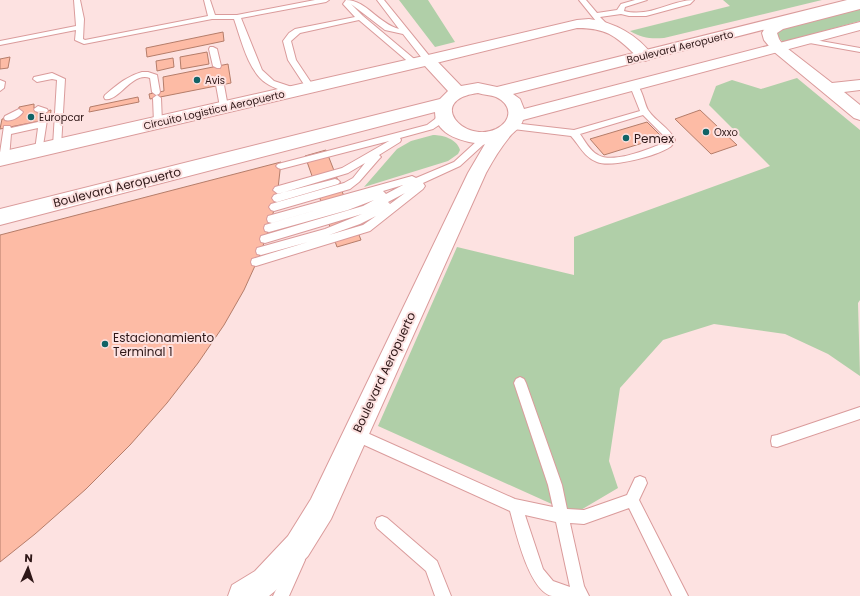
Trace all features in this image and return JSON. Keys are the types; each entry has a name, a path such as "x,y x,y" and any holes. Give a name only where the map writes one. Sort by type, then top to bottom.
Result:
{"street":[{"name":"Boulevard Aeropuerto","path":"499,92 860,1"},
{"path":"860,5 773,28 769,34 778,48 860,114"},
{"name":"Circuito Logistica Aeropuerto","path":"2,158 422,62 577,24 600,20 618,31 645,56"},
{"path":"507,128 517,109 513,102 499,92 478,88 458,92 450,97 444,107 443,116 446,122 458,132 469,136 482,138 507,128 634,86 860,26"},
{"path":"422,62 458,92"},
{"path":"829,89 860,85"},
{"name":"Boulevard Aeropuerto","path":"0,217 444,107"},
{"name":"Boulevard Aeropuerto","path":"243,596 265,581 298,546 321,509 477,173 488,153 507,128"}],"lane":[{"path":"77,0 80,27 79,40 82,42 212,17 237,17 326,0"},
{"path":"206,0 212,17"},
{"path":"404,32 388,28 350,0 347,4 360,18 422,62"},
{"path":"380,0 404,32 422,62"},
{"path":"582,0 600,20 621,12 629,15 640,15 688,3 691,0"},
{"path":"621,12 620,9 622,5 644,0"},
{"path":"237,17 259,73 272,84 302,89 292,60 288,41 292,35 298,31 360,18"},
{"path":"0,43 80,27"},
{"path":"807,40 860,50"},
{"path":"214,49 218,66"},
{"path":"108,97 128,82 141,75 151,74 154,77 157,95 158,122"},
{"path":"37,79 52,76 61,79 57,146"},
{"path":"220,85 224,107"},
{"path":"574,133 593,156 601,161 611,162 667,145 671,140 668,134 645,112 634,86"},
{"path":"278,186 436,124 439,121 444,107"},
{"path":"8,118 19,112"},
{"path":"265,239 359,212 425,178 457,164 480,143 507,128 574,133 645,112"},
{"path":"2,158 7,130 41,116 38,150"},
{"path":"278,186 343,164 420,130"},
{"path":"278,186 346,171 405,136"},
{"path":"278,186 347,186 356,180 380,152 391,144"},
{"path":"270,224 365,200 443,170"},
{"path":"261,250 362,220 420,182 443,170"},
{"path":"256,262 366,228 428,179 443,170"},
{"path":"520,382 555,485 577,586 581,596"},
{"path":"777,441 860,412"},
{"path":"356,434 515,506 561,516 584,517 632,500 640,483"},
{"path":"632,500 680,596"},
{"path":"515,506 537,572 548,587 573,596"},
{"path":"282,596 321,509"},
{"path":"382,523 432,566 443,596"}],"green space":[{"path":"399,0 428,0 455,42 435,47"},
{"path":"723,0 822,0 664,38 646,38 630,31 730,6"},
{"path":"860,9 860,21 783,42 778,37 777,33 781,30"},
{"path":"797,78 860,130 860,300 858,303 860,376 828,354 785,334 714,324 663,340 620,388 609,461 618,488 574,514 378,426 457,247 574,275 574,237 770,166 709,105 716,86 732,80 761,89"},
{"path":"433,135 453,140 460,150 458,154 448,161 364,187 397,149 411,141"}],"building":[{"path":"223,32 224,41 147,57 146,48"},
{"path":"207,52 209,64 181,69 180,57"},
{"path":"10,57 8,68 0,69 0,59"},
{"path":"173,58 174,67 157,71 156,61"},
{"name":"Avis","path":"228,64 231,83 150,99 149,94 164,91 163,77"},
{"path":"138,97 139,102 89,112 90,107"},
{"name":"Europcar","path":"34,104 34,108 38,107 37,113 51,110 50,119 0,129 2,119 18,116 19,107"},
{"name":"Oxxo","path":"700,110 737,145 711,154 675,119"},
{"name":"Pemex","path":"647,122 662,137 604,155 590,139"},
{"path":"326,150 361,240 337,247 305,156"},
{"name":"Estacionamiento Terminal 1","path":"281,162 277,197 270,226 259,257 244,290 224,325 198,363 167,403 130,445 86,489 35,534 0,562 0,235"}],"place":[{"name":"Avis","path":"197,80"},
{"name":"Europcar","path":"31,117"},
{"name":"Oxxo","path":"706,132"},
{"name":"Pemex","path":"626,138"},
{"name":"Estacionamiento Terminal 1","path":"105,344"}]}
